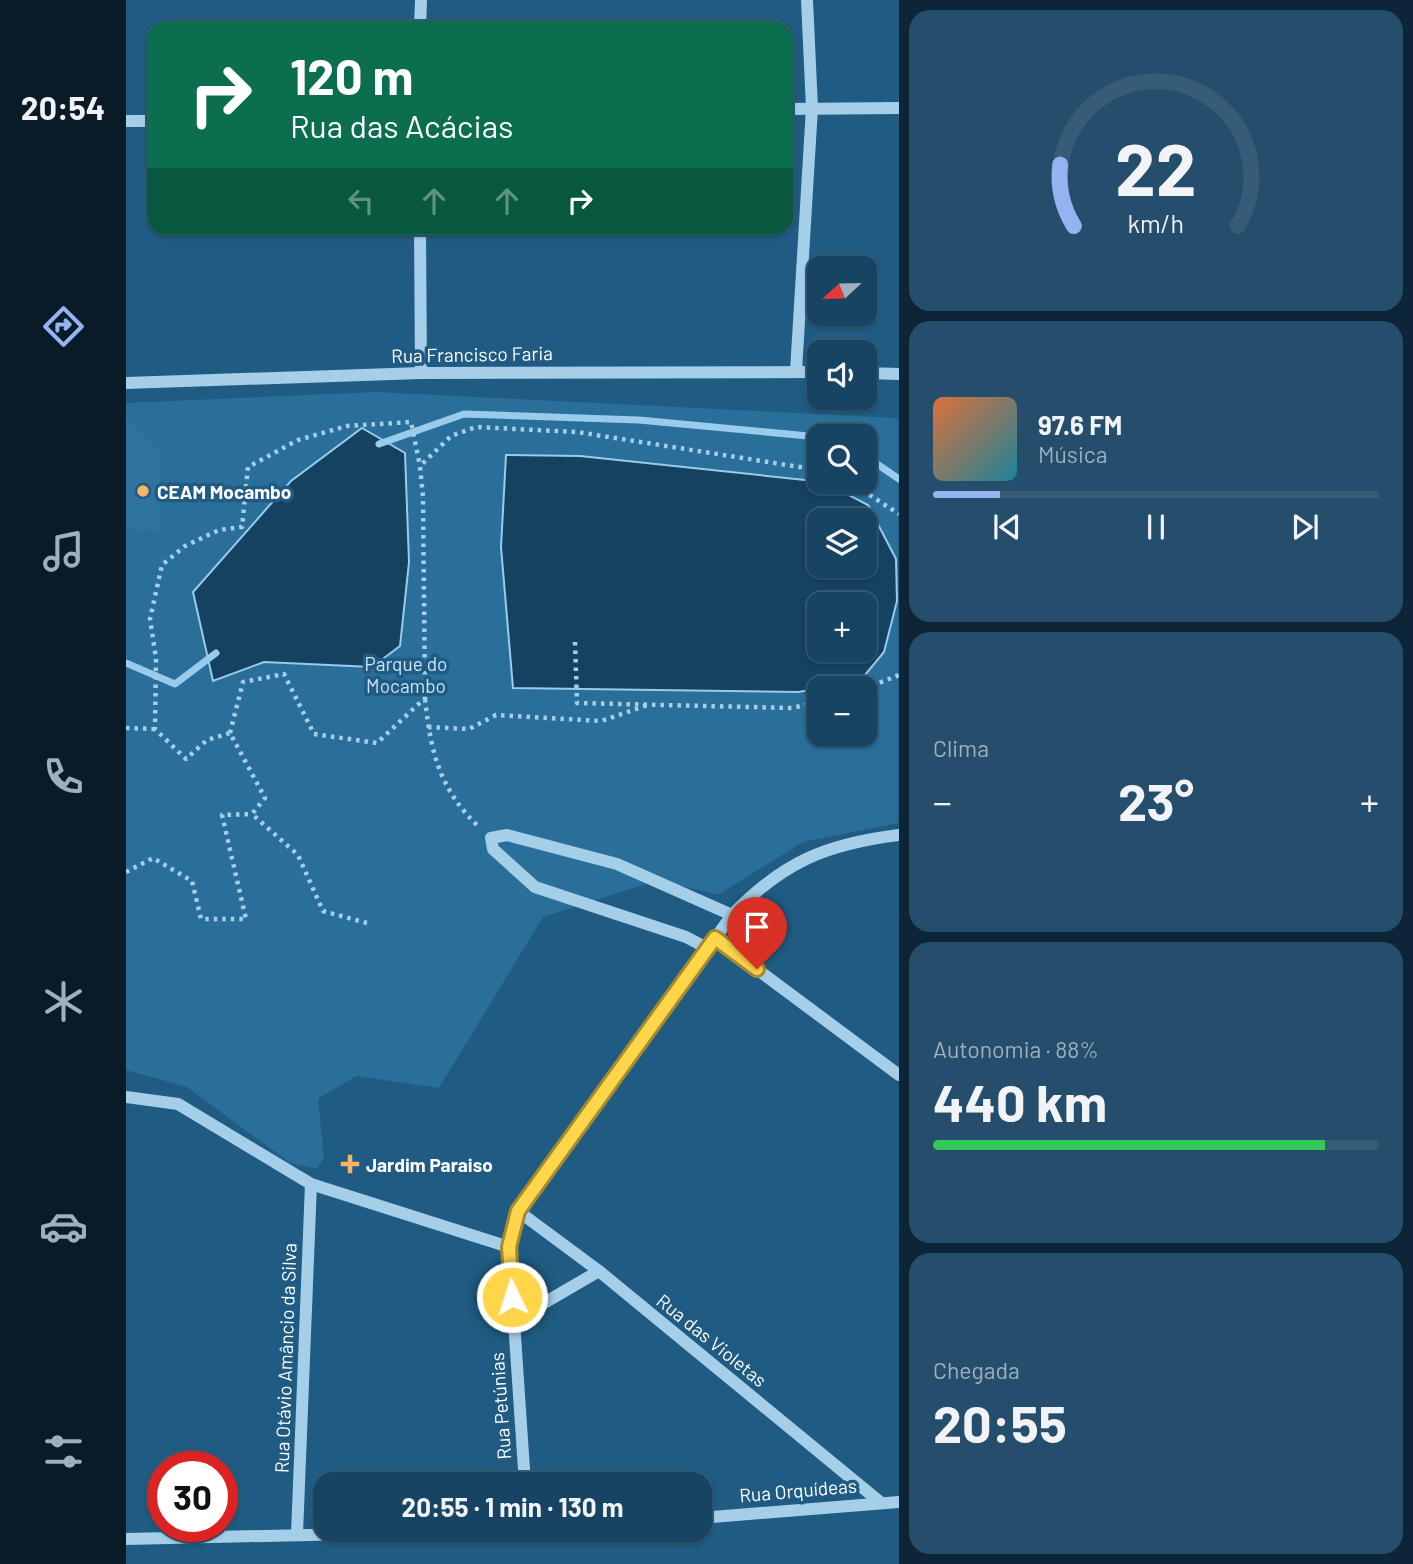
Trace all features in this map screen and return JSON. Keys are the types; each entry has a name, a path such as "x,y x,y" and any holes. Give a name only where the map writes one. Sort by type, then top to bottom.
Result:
{"street":[{"path":"420,21 421,0"},
{"path":"796,371 812,108 807,0"},
{"path":"793,109 898,108"},
{"path":"126,121 147,121"},
{"path":"420,235 421,373"},
{"name":"Rua Francisco Faria","path":"126,383 421,373 807,371"},
{"path":"877,373 898,374"},
{"path":"732,915 617,864 507,835 491,838 493,849 535,887 711,943 898,1075"},
{"name":"Rua Petúnias","path":"524,1472 509,1247 518,1211 711,943 732,915 756,890 783,869 818,852 859,840 898,835"},
{"path":"126,1097 178,1104 311,1184 509,1247"},
{"name":"Rua Otávio Amâncio da Silva","path":"297,1534 311,1184"},
{"name":"Rua das Violetas","path":"518,1211 599,1271 880,1502"},
{"path":"513,1321 599,1271"},
{"name":"Rua Orquídeas","path":"712,1517 898,1502"},
{"path":"126,1539 313,1534"}],"path":[{"path":"230,733 207,740 186,759 155,729 153,708 156,658 150,619 162,565 185,546 219,530 242,527 248,467 298,440 347,426 411,422 424,497 425,698 430,749 457,806 491,838"},
{"path":"420,466 452,436 476,427 577,432 807,468"},
{"path":"868,494 898,514"},
{"path":"575,642 577,703 792,708 807,705"},
{"path":"252,814 265,799 230,733 243,682 284,674 314,734 377,743 425,698"},
{"path":"877,684 898,675"},
{"path":"428,727 469,729 496,715 601,721 652,704"},
{"path":"126,728 155,729"},
{"path":"126,872 153,858 192,881 201,919 246,919 222,815 252,814 298,855 323,911 367,923"}],"green space":[{"name":"Parque do Mocambo","path":"375,392 898,418 898,823 803,842 718,895 658,880 543,917 439,1088 356,1076 318,1099 324,1157 317,1169 290,1163 187,1087 126,1070 126,403"}],"shaded area":[{"path":"362,428 405,453 409,562 400,646 372,667 264,662 213,681 193,592 291,481"},
{"path":"506,455 580,456 807,480 807,494 847,494 870,508 807,508 807,578 877,578 877,522 896,559 897,601 884,652 877,660 877,592 807,592 807,662 876,662 862,676 807,676 807,691 798,692 513,688 501,547"}],"building":[{"name":"CEAM Mocambo","path":"126,419 160,452 160,531 126,529"}],"waterway":[{"path":"379,444 464,414 639,420 807,436"},
{"path":"877,464 899,479"},
{"path":"126,663 175,684 216,653"}],"place":[{"name":"CEAM Mocambo","path":"143,491"},
{"name":"Jardim Paraiso","path":"350,1164"}],"route":[{"path":"512,1297 509,1247 518,1211 715,938 757,969"}]}
